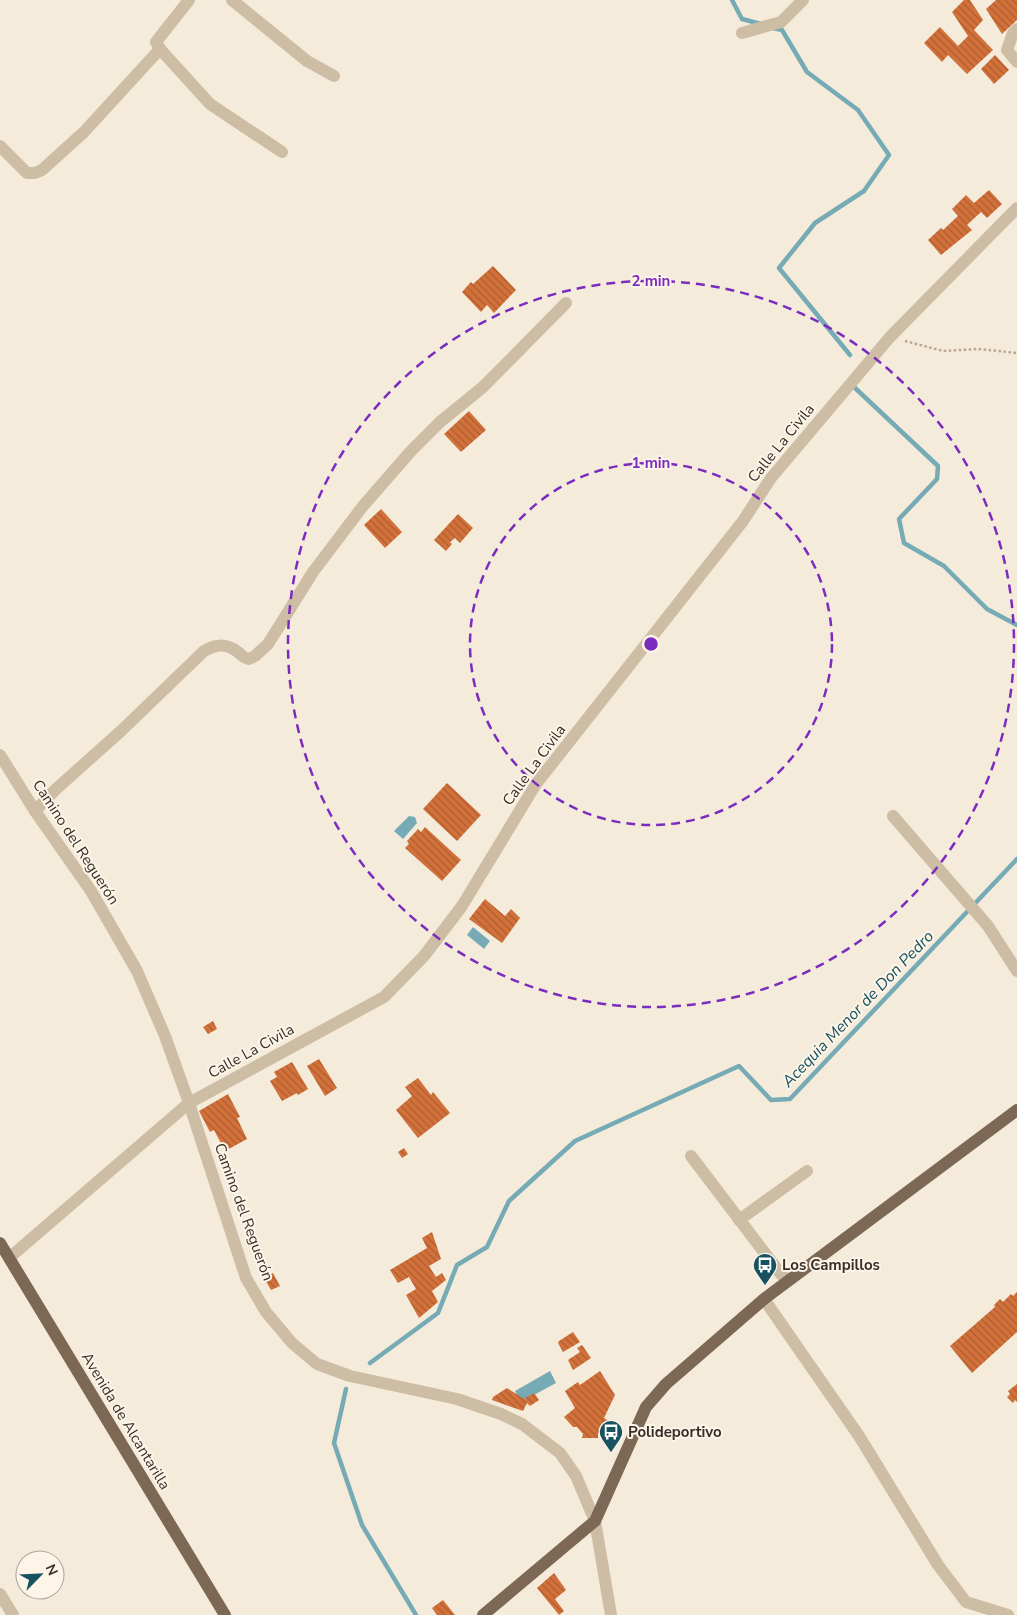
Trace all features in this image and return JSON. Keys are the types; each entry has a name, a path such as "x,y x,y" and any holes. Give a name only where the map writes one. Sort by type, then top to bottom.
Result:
{"main road":[{"path":"483,1615 595,1521 646,1407 666,1384 764,1299 1017,1110"},
{"name":"Avenida de Alcantarilla","path":"0,1243 225,1615"}],"street":[{"path":"189,0 156,42 160,50 210,104 282,152"},
{"path":"232,0 307,61 334,76"},
{"path":"742,33 781,22 803,0"},
{"path":"1017,29 1013,33 1007,50 1017,62"},
{"path":"0,146 27,173 35,174 42,170 84,132 160,50"},
{"name":"Calle La Civila","path":"9,1258 189,1103 384,997 424,956 462,906 536,784 743,521 771,478 890,337 1017,208"},
{"path":"35,811 204,651 218,644 226,646 238,652 244,658 249,659 264,648 276,634 313,572 327,553 363,506 411,451 440,422 483,388 566,303"},
{"name":"Camino del Reguerón","path":"0,755 35,811 91,891 137,971 165,1036 189,1103 246,1278 266,1312 292,1343 317,1364 350,1376 457,1399 501,1414 522,1424 560,1452 576,1476 595,1521 611,1615"},
{"path":"893,816 988,926 1017,971"},
{"path":"691,1156 780,1274 788,1281"},
{"path":"739,1220 808,1170"},
{"path":"764,1299 859,1436 938,1565 966,1602 1008,1615"},
{"path":"0,1594 13,1615"}],"path":[{"path":"890,337 943,350 978,349 1017,352"}],"water":[{"path":"409,816 415,817 417,823 403,839 394,831"},
{"path":"473,927 490,941 484,949 467,935"},
{"path":"550,1371 556,1383 521,1402 515,1391"}],"building":[{"path":"964,0 970,0 983,20 974,30 993,50 967,74 948,55 942,62 924,43 940,27 958,46 968,36 952,12"},
{"path":"996,0 1017,0 1017,20 1002,34 986,9"},
{"path":"995,55 1009,70 994,84 981,69"},
{"path":"989,190 1002,204 987,218 981,212 967,225 972,230 941,255 928,240 941,228 943,230 958,216 952,209 966,195 974,203"},
{"path":"493,266 516,290 494,313 487,305 481,312 462,292 471,282 473,284"},
{"path":"469,411 486,430 461,452 444,434"},
{"path":"381,509 402,532 385,548 364,525"},
{"path":"458,514 473,528 460,543 455,538 450,542 452,544 446,551 434,540"},
{"path":"447,783 481,815 457,841 423,809"},
{"path":"425,827 461,860 442,881 405,848 409,844 407,841 418,829 421,832"},
{"path":"485,899 505,916 511,909 520,918 502,943 469,919"},
{"path":"213,1021 217,1029 208,1034 203,1027"},
{"path":"319,1059 337,1088 325,1096 307,1066"},
{"path":"292,1062 308,1089 282,1101 270,1081 277,1077 274,1072"},
{"path":"418,1078 431,1095 433,1092 450,1113 418,1138 396,1110 412,1096 405,1087"},
{"path":"228,1094 240,1117 237,1118 247,1139 225,1151 214,1130 210,1132 199,1111"},
{"path":"404,1148 408,1154 402,1158 398,1152"},
{"path":"432,1232 441,1259 429,1266 436,1277 442,1273 446,1280 432,1291 438,1302 419,1318 406,1295 416,1289 409,1277 398,1283 390,1270 427,1248 422,1238"},
{"path":"273,1273 280,1286 271,1290 264,1278"},
{"path":"1017,1292 1017,1332 972,1373 950,1346 995,1307 994,1305 1000,1299 1003,1302 1011,1294 1013,1296"},
{"path":"573,1332 580,1342 563,1352 558,1343 559,1341"},
{"path":"582,1345 591,1358 573,1370 568,1360 580,1352 577,1348"},
{"path":"600,1371 615,1395 604,1418 610,1422 606,1430 598,1434 598,1438 582,1438 583,1434 577,1427 573,1427 564,1417 575,1408 565,1391 578,1382 580,1385"},
{"path":"1017,1384 1017,1402 1015,1400 1013,1403 1007,1397 1010,1394 1008,1391"},
{"path":"507,1388 526,1400 525,1398 534,1393 539,1400 530,1406 527,1403 523,1411 492,1400 493,1397"},
{"path":"554,1573 566,1590 555,1599 564,1611 559,1615 537,1588"},
{"path":"443,1600 455,1615 437,1615 432,1608"}],"waterway":[{"name":"Acequia Menor de Don Pedro","path":"732,0 742,19 761,24"},
{"name":"Acequia Menor de Don Pedro","path":"773,28 782,30 807,72 858,110 889,155 864,191 815,223 779,268 850,355"},
{"name":"Acequia Menor de Don Pedro","path":"854,387 938,466 937,479 899,519 904,543 944,566 987,609 1017,625"},
{"name":"Acequia Menor de Don Pedro","path":"370,1363 438,1313 457,1265 487,1247 509,1201 575,1141 739,1066 771,1100 790,1099 1017,859"},
{"name":"Acequia Menor de Don Pedro","path":"346,1389 334,1443 362,1525 416,1615"}],"place":[{"name":"Los Campillos","path":"765,1286"},
{"name":"Polideportivo","path":"611,1453"}]}
